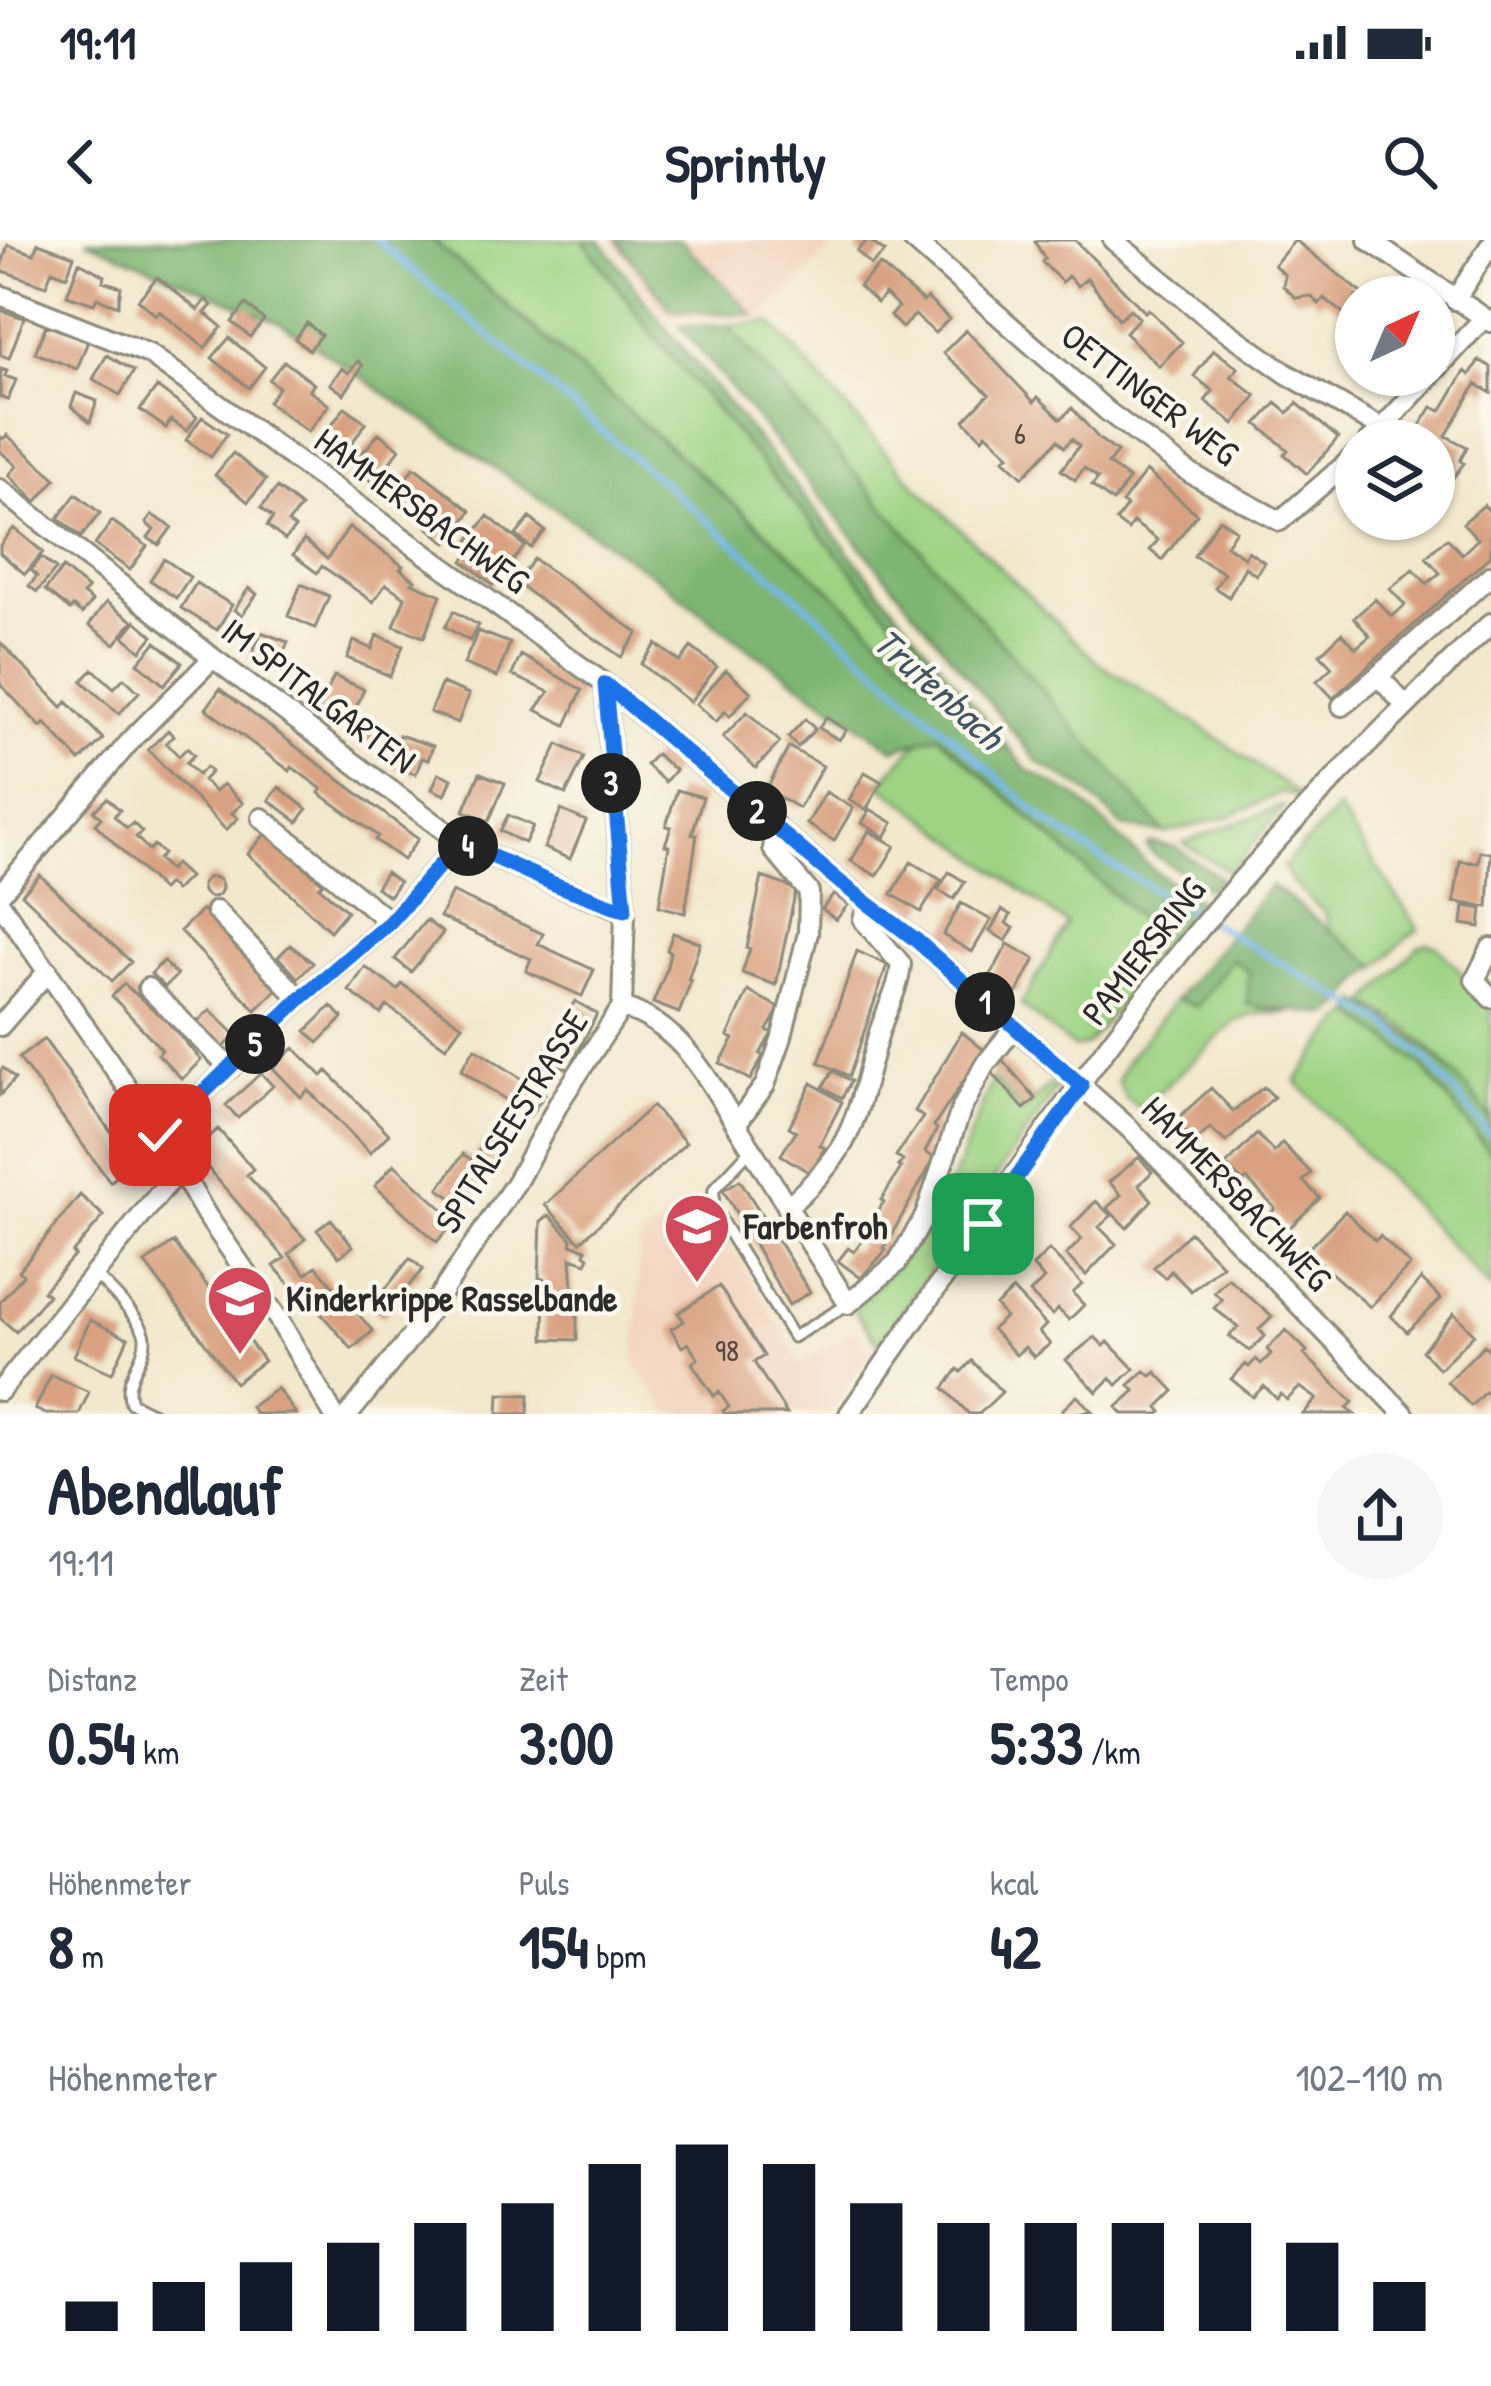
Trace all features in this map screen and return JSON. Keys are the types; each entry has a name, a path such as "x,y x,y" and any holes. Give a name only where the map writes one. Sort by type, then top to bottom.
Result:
{"street":[{"name":"OETTINGER WEG","path":"913,240 1107,411 1190,473 1280,521 1335,473"},
{"path":"1113,240 1212,321 1354,420"},
{"path":"1369,240 1421,276"},
{"path":"1455,352 1487,320 1455,300 1491,244"},
{"name":"HAMMERSBACHWEG","path":"0,295 149,354 605,684 916,940 1130,1128 1404,1414"},
{"path":"1390,420 1412,396"},
{"name":"IM SPITALGARTEN","path":"0,489 213,658 460,842 625,910"},
{"path":"1342,706 1491,575"},
{"name":"PAMIERSRING","path":"849,1414 1187,945 1406,705 1491,623"},
{"path":"0,894 133,738 213,658"},
{"path":"1378,676 1406,705"},
{"name":"SPITALSEESTRASSE","path":"349,1414 415,1332 517,1181 560,1101 622,1007 625,910 605,684"},
{"path":"262,818 390,922"},
{"name":"HAMMERSBACHWEG","path":"736,1124 765,1084 773,1062 798,978 812,906 802,881 773,849 776,827"},
{"path":"160,1135 300,999 390,922 460,842"},
{"path":"0,903 160,1135 279,1320 333,1414"},
{"path":"787,1207 824,1176 851,1133 882,1023 899,984 901,964 863,920 868,904"},
{"path":"216,911 300,999"},
{"path":"1491,949 1475,980 1491,998"},
{"path":"0,1026 48,971"},
{"path":"148,988 230,1068"},
{"path":"622,1007 666,1029 694,1057 848,1304 897,1263 907,1247 925,1216 961,1111 984,1066 1014,1028"},
{"path":"0,1391 179,1169"}],"lane":[{"path":"751,1149 714,1189 712,1207 793,1337 848,1304"},
{"path":"96,1275 142,1327 146,1340 126,1388 130,1403 154,1414"}],"shaded area":[{"path":"612,240 840,240 760,318 665,317"},
{"name":"Farbenfroh","path":"706,1204 801,1363 855,1329 871,1354 830,1414 670,1414 635,1364 640,1241 684,1207"}],"green space":[{"path":"86,240 432,240 804,566 1003,751 652,333 583,240 600,240 1026,769 1077,797 1154,871 1199,901 1153,962 1147,925 939,735 894,749 737,640 662,581 281,323"},
{"path":"433,240 583,240 651,333 1012,759 804,565"},
{"path":"617,240 680,240 754,315 671,310"},
{"path":"770,322 914,484 1098,663 1197,724 1304,799 1281,793 1227,817 1165,833 728,326"},
{"path":"680,326 728,326 1165,833 1123,827 1084,789 1038,762"},
{"path":"938,735 1147,926 1153,962 1087,1045 1074,1048 1021,1005 1067,924 880,784 919,741"},
{"path":"1284,807 1230,872 1183,843"},
{"path":"1338,809 1419,930 1378,967 1330,931 1325,913 1293,884 1283,867"},
{"path":"1147,846 1174,847 1221,878 1209,890 1152,853"},
{"path":"1271,885 1378,967 1330,1015 1247,1005 1249,972 1232,959 1197,1007 1176,999"},
{"path":"1427,943 1437,946 1491,1005 1491,1119 1435,1054 1403,1025 1367,1003"},
{"path":"1232,959 1249,972 1257,1008 1290,1013 1255,1014 1236,1021 1141,1109 1127,1099 1117,1081 1127,1060 1176,999 1197,1006"},
{"path":"1358,1001 1412,1038 1471,1093 1491,1124 1491,1154 1422,1066 1353,1013"},
{"path":"1353,1013 1422,1066 1491,1154 1491,1289 1296,1081"},
{"path":"993,1078 1023,1111 1050,1085 1056,1090 879,1344 854,1310 927,1230 945,1199"}],"building":[{"path":"868,240 885,252 871,265 857,251"},
{"path":"1075,240 1145,312 1148,309 1182,342 1159,366 1125,333 1139,318 1130,309 1119,319 1087,278 1078,286 1068,276 1062,282 1042,262 1045,259 1035,242"},
{"path":"1295,240 1340,276 1335,276 1335,307 1324,298 1319,304 1311,296 1296,298 1283,286 1285,275 1274,265"},
{"path":"38,243 74,256 67,276 52,270 46,286 0,270 8,245 34,254"},
{"path":"79,262 105,276 103,281 121,287 118,306 67,295"},
{"path":"880,265 949,319 935,333 915,315 902,328 890,316 898,307 885,294 877,303 859,286"},
{"path":"157,277 198,310 206,299 212,305 205,313 222,327 205,348 138,300"},
{"path":"246,304 264,320 250,337 232,322"},
{"path":"0,310 24,318 9,358 0,355"},
{"path":"307,323 321,335 309,350 295,339"},
{"path":"46,325 88,341 77,369 35,353"},
{"path":"966,330 1034,402 1038,397 1061,419 1072,408 1117,452 1108,464 1129,479 1113,502 1092,486 1098,478 1084,468 1075,480 1061,470 1079,446 1072,439 1064,447 1058,440 1023,477 1004,459 1009,455 964,420 989,394 943,353"},
{"path":"229,338 265,367 249,388 212,358"},
{"path":"1214,350 1238,368 1231,376 1256,396 1234,424 1205,401 1213,391 1194,376"},
{"path":"107,355 134,371 120,395 93,379"},
{"path":"1479,360 1491,367 1491,393 1476,384 1455,420 1424,420 1432,407 1441,411 1450,396 1455,396 1465,371 1470,375"},
{"path":"284,361 314,384 309,390 329,405 308,432 268,402 279,387 269,380"},
{"path":"358,361 363,365 344,394 330,384 342,368 349,373"},
{"path":"1,369 16,380 8,400 0,397"},
{"path":"157,387 197,417 187,431 171,420 166,428 140,410"},
{"path":"76,393 97,401 90,422 71,406"},
{"path":"1276,403 1288,413 1297,403 1335,435 1335,441 1307,474 1257,424"},
{"path":"345,407 366,423 341,458 319,442"},
{"path":"202,417 227,434 211,457 186,440"},
{"path":"379,433 400,449 374,483 352,466"},
{"path":"7,435 56,479 36,502 9,475 17,466 0,451 0,436"},
{"path":"1455,441 1467,447 1460,461 1464,463 1455,475"},
{"path":"233,453 266,480 248,502 215,475"},
{"path":"414,467 471,511 447,543 425,525 434,514 419,502 411,513 391,497"},
{"path":"1146,471 1197,514 1162,560 1150,550 1158,540 1133,522 1128,530 1116,521 1127,506 1122,503"},
{"path":"277,488 301,507 288,523 295,528 285,540 267,526 273,518 261,508"},
{"path":"76,494 100,513 81,537 58,518"},
{"path":"1484,505 1491,513 1491,555 1333,698 1317,681 1332,667 1320,654 1342,633 1356,648 1370,636 1354,618 1375,599 1392,617 1405,605 1390,589 1413,569 1427,584 1440,573 1426,557 1445,540 1462,554 1478,539 1463,523"},
{"path":"152,515 172,527 159,545 148,538 154,530 146,523"},
{"path":"488,516 525,546 493,585 463,561 475,545 469,540"},
{"path":"530,518 545,531 531,548 516,535"},
{"path":"1219,519 1236,530 1226,545 1244,557 1248,551 1264,562 1256,575 1245,567 1229,597 1215,588 1224,573 1194,556"},
{"path":"112,521 147,546 130,570 95,545"},
{"path":"349,527 403,566 400,569 415,580 412,583 441,595 424,637 394,626 405,597 386,584 373,602 322,566 317,573 293,555 304,540 327,559"},
{"path":"14,528 43,552 25,574 0,553 0,545"},
{"path":"41,557 56,569 37,592 29,586 37,576 31,570"},
{"path":"164,559 190,577 176,598 150,580"},
{"path":"534,559 638,633 621,657 516,583"},
{"path":"63,568 88,589 83,594 92,601 82,614 45,590"},
{"path":"196,583 232,605 217,630 181,608"},
{"path":"301,584 329,596 315,628 288,616"},
{"path":"249,588 257,594 242,615 234,610"},
{"path":"106,602 133,621 115,644 89,625"},
{"path":"454,611 478,625 470,641 445,627"},
{"path":"136,621 153,636 141,651 124,636"},
{"path":"478,631 510,643 497,677 464,664"},
{"path":"261,632 288,642 276,671 250,660"},
{"path":"377,635 403,646 390,676 347,658 354,641 372,649"},
{"path":"0,642 62,707 67,702 103,739 80,761 0,684"},
{"path":"156,642 182,663 164,685 138,663"},
{"path":"656,644 680,662 691,647 717,667 690,702 641,664"},
{"path":"521,655 582,690 566,725 536,710 549,692 512,675"},
{"path":"93,669 114,688 124,678 139,692 119,714 82,681"},
{"path":"726,670 751,692 730,716 725,711 716,722 696,704"},
{"path":"334,676 364,689 347,727 317,714"},
{"path":"442,683 469,694 458,723 430,712"},
{"path":"220,689 418,839 403,860 319,793 322,789 206,709"},
{"path":"747,712 780,742 756,768 723,737"},
{"path":"826,717 846,730 839,740 819,728"},
{"path":"805,719 815,729 798,747 788,737"},
{"path":"363,721 381,727 374,746 357,739"},
{"path":"168,730 174,736 166,743 179,756 187,748 194,755 186,763 198,775 206,767 211,772 203,780 215,792 223,784 243,803 232,813 238,818 226,830 148,750"},
{"path":"399,735 433,746 416,774 389,765"},
{"path":"558,744 584,757 566,794 540,782"},
{"path":"789,747 823,766 799,808 766,790"},
{"path":"656,754 675,770 665,782 646,765"},
{"path":"865,772 882,782 866,810 849,800"},
{"path":"439,773 452,779 445,795 432,789"},
{"path":"480,773 505,783 489,821 464,811"},
{"path":"279,787 307,809 298,822 269,800"},
{"path":"677,790 703,797 692,834 697,835 685,913 659,906 671,827 666,826"},
{"path":"826,792 853,808 834,841 807,824"},
{"path":"107,798 120,810 114,816 127,828 133,823 142,832 136,837 149,850 154,845 163,854 158,859 169,870 175,864 189,877 175,891 168,884 162,890 95,824 101,818 94,811"},
{"path":"870,809 893,823 885,837 862,823"},
{"path":"561,810 586,821 570,859 544,848"},
{"path":"508,815 533,826 525,843 500,831"},
{"path":"742,815 755,827 744,838 731,826"},
{"path":"869,831 895,846 877,876 851,861"},
{"path":"266,833 347,911 330,931 248,854"},
{"path":"1480,851 1491,853 1488,907 1454,902 1460,861 1478,863"},
{"path":"911,862 941,880 921,912 892,894"},
{"path":"386,872 399,882 389,896 376,887"},
{"path":"949,872 965,882 954,899 938,890"},
{"path":"40,875 131,962 112,981 22,894"},
{"path":"212,877 222,887 212,897 202,887"},
{"path":"762,877 796,889 776,985 742,973"},
{"path":"452,892 543,934 538,944 594,970 582,996 526,971 531,959 440,917"},
{"path":"834,894 848,905 836,920 822,909"},
{"path":"961,903 991,920 972,952 943,935"},
{"path":"1464,906 1482,909 1480,927 1462,924"},
{"path":"202,910 277,989 256,1010 180,931"},
{"path":"1002,910 1011,915 1006,923 1014,928 1006,941 990,931"},
{"path":"426,920 443,933 411,972 395,959"},
{"path":"673,933 700,943 679,1013 653,1003 666,971"},
{"path":"1008,944 1035,959 1017,993 989,978"},
{"path":"290,945 313,963 298,978 278,957"},
{"path":"857,951 887,965 849,1076 819,1062"},
{"path":"163,961 177,975 165,987 151,974"},
{"path":"365,967 398,990 402,984 462,1025 446,1047 387,1006 381,1014 349,991"},
{"path":"124,984 166,1020 201,1060 182,1079 112,996"},
{"path":"748,991 780,1008 750,1080 720,1063 734,1039 728,1036"},
{"path":"575,1001 597,1014 569,1070 543,1055"},
{"path":"331,1006 343,1018 318,1043 306,1031"},
{"path":"210,1010 236,1035 223,1048 197,1022"},
{"path":"962,1032 984,1050 934,1126 937,1129 925,1152 933,1157 930,1166 886,1250 861,1278 838,1261 848,1248 854,1252 876,1219 881,1200 901,1168 903,1161 896,1156 923,1117 915,1111"},
{"path":"44,1039 134,1164 110,1182 19,1058"},
{"path":"294,1048 322,1076 327,1071 389,1134 370,1153 308,1090 301,1097 273,1068"},
{"path":"475,1048 545,1094 530,1116 461,1070"},
{"path":"1001,1058 1036,1099 1024,1109 989,1069"},
{"path":"3,1068 15,1079 0,1095 0,1071"},
{"path":"833,1071 851,1081 842,1098 823,1087"},
{"path":"261,1073 273,1086 238,1118 226,1105"},
{"path":"812,1083 842,1102 810,1173 781,1155 796,1131 789,1127"},
{"path":"1264,1087 1274,1097 1226,1142 1210,1128 1195,1142 1175,1121 1211,1088 1233,1111"},
{"path":"652,1106 686,1143 580,1242 545,1205"},
{"path":"218,1129 253,1169 247,1175 305,1239 289,1254 306,1274 316,1266 373,1331 352,1349 274,1266 285,1258 193,1151"},
{"path":"1257,1134 1274,1152 1282,1143 1311,1173 1303,1181 1320,1198 1288,1229 1247,1179 1243,1182 1226,1165"},
{"path":"486,1140 499,1149 462,1204 439,1189 463,1154 472,1160"},
{"path":"1139,1157 1152,1172 1139,1185 1152,1200 1127,1228 1107,1208 1121,1195 1109,1182"},
{"path":"394,1164 456,1221 437,1242 375,1186"},
{"path":"740,1180 810,1292 789,1305 723,1190"},
{"path":"80,1195 104,1216 16,1332 0,1318 0,1302"},
{"path":"1096,1201 1111,1216 1099,1227 1116,1244 1086,1275 1066,1255 1082,1239 1071,1227"},
{"path":"1345,1211 1375,1241 1380,1236 1410,1265 1370,1307 1306,1251"},
{"path":"549,1215 572,1239 571,1244 586,1249 589,1257 586,1263 571,1258 574,1303 593,1307 577,1312 577,1340 544,1339 541,1221"},
{"path":"331,1219 353,1246 339,1257 317,1230"},
{"path":"1190,1232 1222,1265 1191,1291 1171,1271 1165,1278 1154,1267"},
{"path":"174,1242 264,1361 235,1383 145,1263"},
{"path":"1049,1250 1082,1284 1073,1293 1084,1305 1069,1320 1058,1309 1052,1315 1030,1293 1044,1279 1033,1266"},
{"path":"410,1258 423,1269 383,1317 371,1307"},
{"path":"1228,1278 1272,1317 1259,1329 1265,1336 1250,1351 1229,1336 1238,1327 1214,1308 1222,1300 1214,1292"},
{"path":"1421,1279 1441,1299 1407,1332 1391,1316"},
{"path":"719,1286 764,1356 754,1362 787,1414 725,1414 729,1407 719,1392 714,1396 692,1363 698,1359 688,1343 682,1347 671,1329 684,1321 678,1313"},
{"path":"1013,1290 1046,1325 1039,1332 1050,1344 1034,1357 1025,1347 1016,1355 992,1329 1005,1317 996,1306"},
{"path":"1454,1313 1474,1334 1439,1369 1422,1351"},
{"path":"90,1320 128,1338 112,1373 74,1356"},
{"path":"1286,1330 1353,1402 1347,1408 1354,1414 1303,1414 1317,1399 1300,1387 1287,1400 1281,1394 1277,1399 1264,1386 1253,1397 1231,1379 1256,1359 1261,1364 1271,1354 1267,1349"},
{"path":"1095,1337 1104,1346 1108,1342 1134,1369 1117,1385 1111,1378 1097,1392 1066,1360"},
{"path":"1484,1345 1491,1352 1491,1386 1471,1406 1447,1382"},
{"path":"972,1361 1002,1392 979,1414 969,1414 944,1388 958,1369 961,1372"},
{"path":"1145,1371 1151,1376 1156,1372 1174,1391 1158,1407 1159,1414 1123,1414 1117,1407 1135,1391 1129,1385"},
{"path":"51,1375 89,1392 79,1414 46,1414 35,1409"},
{"path":"277,1388 296,1414 256,1414 251,1407"},
{"path":"499,1394 529,1395 528,1414 498,1414"},
{"path":"1077,1396 1092,1411 1066,1414 1062,1410"}],"waterway":[{"name":"Trutenbach","path":"377,240 801,600 1046,821 1103,860 1388,1025 1427,1060 1491,1136"}],"place":[{"name":"Farbenfroh","path":"697,1285"},
{"name":"Kinderkrippe Rasselbande","path":"240,1357"}],"route":[{"path":"160,1135 300,999 390,922 460,842 625,910 605,684 841,883 916,940 1082,1086 983,1224"}]}
